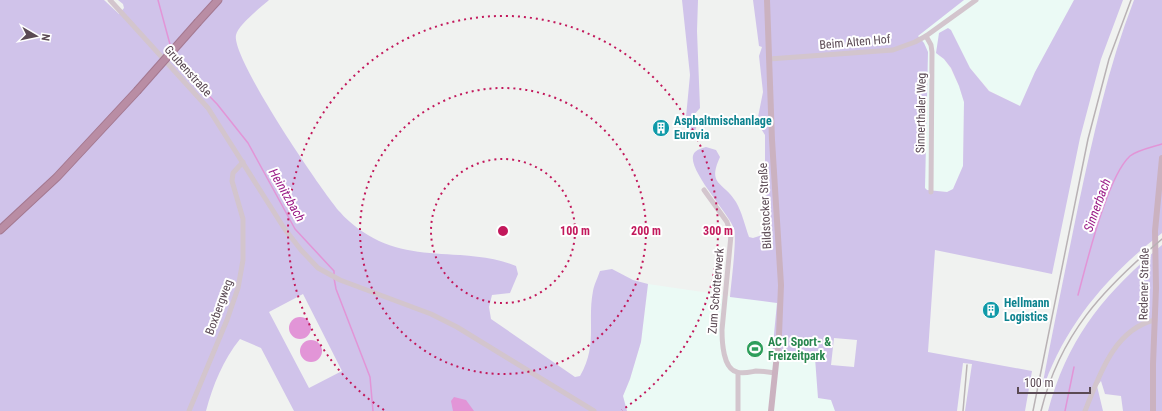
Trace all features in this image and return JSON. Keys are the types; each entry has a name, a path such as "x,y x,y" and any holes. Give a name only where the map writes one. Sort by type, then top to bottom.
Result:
{"highway":[{"path":"0,230 57,177 137,91 218,0"}],"main road":[{"name":"Bildstocker Straße","path":"767,0 772,140 781,285 779,327 771,411"},
{"name":"Redener Straße","path":"1153,411 1155,230 1162,158"}],"street":[{"name":"Grubenstraße","path":"110,0 208,108 284,228 301,250 318,268 340,280 438,317 594,411"},
{"name":"Beim Alten Hof","path":"769,59 881,52 906,46 926,36 976,0"},
{"name":"Sinnerthaler Weg","path":"926,36 931,45 932,52 931,192"},
{"name":"Boxbergweg","path":"189,411 227,320 238,288 243,260 243,219 232,181 233,173 243,162"},
{"name":"Zum Schotterwerk","path":"704,190 730,228 731,235 723,317 722,345 729,365 738,373"},
{"path":"1085,411 1098,379 1117,344 1134,327 1155,320"},
{"path":"738,411 738,373 756,371 775,373"}],"shaded area":[{"path":"0,0 104,0 119,14 124,8 123,4 118,0 269,0 250,16 241,26 236,35 238,48 247,69 279,124 340,212 348,221 363,232 379,241 395,247 429,253 482,257 516,266 518,274 510,293 492,295 489,307 491,319 575,377 580,376 589,354 591,334 591,302 600,271 612,269 633,280 648,284 641,342 630,379 623,396 627,411 294,411 261,348 240,339 228,355 219,373 206,411 0,411","holes":["303,294 342,371 309,388 269,312"]},
{"path":"682,0 698,0 697,31 700,108 693,116 697,123 695,133 691,136 688,135 686,117 690,75"},
{"path":"753,0 964,0 918,36 924,43 928,52 925,188 927,190 947,192 953,189 963,166 964,102 951,68 944,59 936,53 939,33 948,28 951,30 970,68 989,91 1020,106 1035,72 1074,0 1123,0 1101,59 1080,138 1052,274 935,250 928,352 1032,371 1025,411 965,411 972,364 963,363 957,411 835,411 831,400 818,398 815,358 772,355 777,303 730,297 735,234 734,229 731,222 701,178 695,167 693,158 695,152 700,149 706,147 716,150 720,157 716,166 716,178 736,202 749,237 753,238 769,233 765,175 765,135 757,122 763,92 759,56 762,47 759,46","holes":["834,338 857,340 854,367 831,365"]},
{"path":"964,0 1074,0 1035,72 1020,106 990,91 970,68 951,30 938,55 944,59 950,68 959,86 964,102 963,166 953,189 947,192 927,190 925,188 926,47 918,36"},
{"path":"1134,0 1162,0 1162,233 1143,248 1108,282 1078,319 1054,360 1045,383 1043,382 1051,338 1095,128 1116,51"},
{"path":"1162,245 1162,411 1123,411 1121,396 1105,394 1101,381 1097,386 1103,411 1048,411 1056,385 1066,361 1091,319 1123,281"},
{"path":"648,284 777,303 772,355 816,358 818,398 831,399 835,411 627,411 623,396 630,379 641,342"},
{"path":"300,317 308,320 311,328 308,336 300,339 292,336 289,328 292,320"},
{"path":"311,340 319,343 322,351 319,359 311,362 303,359 300,351 303,343"},
{"path":"454,397 466,400 474,411 453,411 451,401"}],"waterway":[{"name":"Heinitzbach","path":"158,0 171,48"},
{"name":"Heinitzbach","path":"173,53 175,61 217,104 248,143 295,229 334,271 334,274"},
{"name":"Sinnerbach","path":"1078,295 1092,242 1113,182 1130,156 1141,150 1162,144"},
{"name":"Heinitzbach","path":"334,278 336,289 370,377 373,411"},
{"name":"Sinnerbach","path":"1065,411 1074,367"}],"railway":[{"path":"1033,411 1088,139 1109,59 1131,0"},
{"path":"1041,411 1049,384 1060,359 1072,336 1086,315 1121,276 1162,239"},
{"path":"963,411 967,365"}],"place":[{"name":"Asphaltmischanlage Eurovia","path":"661,128"},
{"name":"Hellmann Logistics","path":"991,310"},
{"name":"AC1 Sport- & Freizeitpark","path":"755,349"}]}
